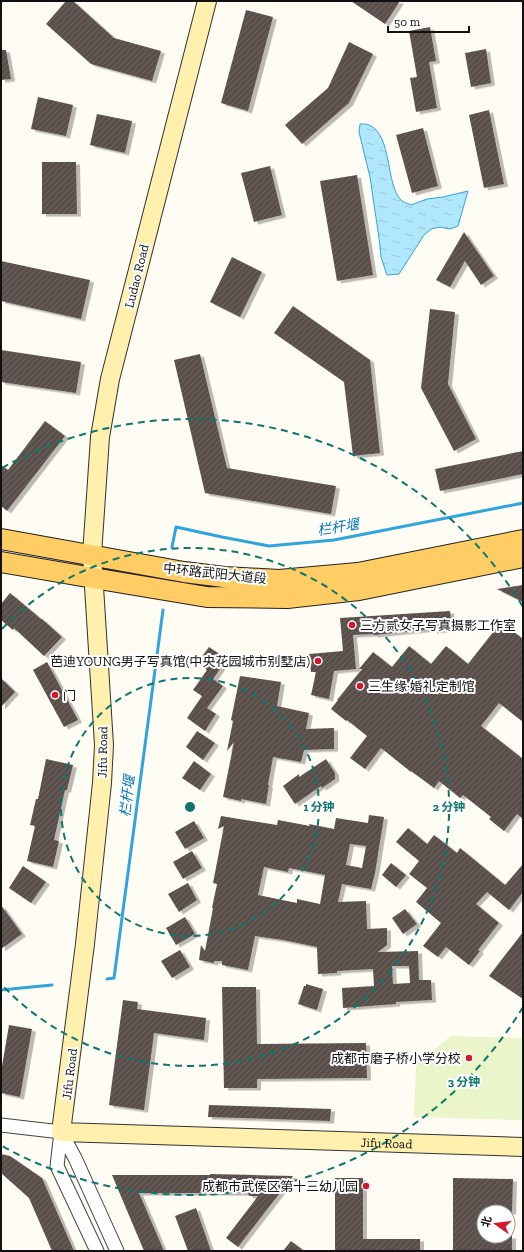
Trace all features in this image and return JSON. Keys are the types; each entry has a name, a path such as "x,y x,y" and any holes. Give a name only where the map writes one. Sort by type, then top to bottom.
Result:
{"main road":[{"name":"中环路武阳大道段","path":"1,538 191,573 224,577 278,580 358,574 523,540"},
{"name":"中环路武阳大道段","path":"1,562 207,597 287,598 359,590 523,556"}],"street":[{"name":"Ludao Road","path":"92,555 100,437 110,379 207,1"},
{"name":"Jifu Road","path":"92,555 104,745 85,944 62,1132 523,1147"},
{"path":"1,1125 62,1132"},
{"path":"62,1132 57,1166 97,1251"},
{"path":"62,1132 117,1251"}],"green space":[{"name":"成都市磨子桥小学分校","path":"451,1036 523,1038 523,1120 414,1117 416,1065"}],"water":[{"path":"360,124 369,125 377,131 382,139 386,149 393,184 402,201 411,205 427,199 468,191 458,226 450,229 440,227 431,229 424,235 399,274 387,275 381,257 370,177 359,132"}],"building":[{"path":"66,1 73,1 114,38 161,51 152,81 91,64 46,24"},
{"path":"351,1 400,1 385,24"},
{"path":"246,10 273,17 248,111 221,103"},
{"path":"430,27 436,61 429,62 437,108 416,112 410,78 417,77 409,31"},
{"path":"349,42 373,54 349,103 302,144 285,125 328,88"},
{"path":"486,49 491,83 471,87 465,53"},
{"path":"1,50 6,50 11,79 1,80"},
{"path":"38,97 73,105 66,136 31,129"},
{"path":"489,110 504,184 484,188 469,115"},
{"path":"97,114 132,121 125,153 90,145"},
{"path":"423,128 438,186 412,193 396,135"},
{"path":"42,162 76,162 77,214 42,214"},
{"path":"270,166 282,215 254,222 241,173"},
{"path":"357,175 373,275 337,281 320,181"},
{"path":"464,232 494,276 481,285 465,261 450,287 436,280"},
{"path":"232,257 262,272 240,317 210,302"},
{"path":"1,261 90,280 81,319 1,301"},
{"path":"293,306 370,360 380,453 353,456 344,382 274,333"},
{"path":"430,309 455,312 448,384 476,439 454,451 421,388"},
{"path":"1,350 81,362 76,393 1,382"},
{"path":"200,354 227,468 336,486 331,514 205,493 174,360"},
{"path":"45,421 65,436 7,511 1,506 1,465 8,470"},
{"path":"523,451 523,474 440,491 435,469"},
{"path":"523,585 523,602 497,589"},
{"path":"10,593 62,637 44,656 14,628 13,630 1,620 1,604"},
{"path":"450,611 452,629 433,631 433,629 374,635 353,635 356,669 334,671 329,699 311,695 316,672 311,672 309,654 343,651 340,618"},
{"path":"501,622 523,639 523,722 499,703 481,726 523,759 523,819 517,814 504,831 489,819 491,817 463,795 460,798 439,781 434,788 381,748 365,769 350,758 367,736 331,709 362,669 359,669 373,652 392,667 409,646 431,664 446,646 468,664"},
{"path":"209,647 227,659 213,679 223,686 207,708 216,714 205,731 187,718 202,696 193,690 207,670 197,663"},
{"name":"门","path":"47,662 78,720 64,727 33,670"},
{"path":"240,676 281,682 277,706 309,713 306,729 334,728 334,749 304,750 301,762 273,757 266,804 223,797 234,742 227,751 233,721 231,720"},
{"path":"1,678 15,692 1,707"},
{"path":"197,731 215,743 203,760 186,747"},
{"path":"46,759 73,765 67,790 65,790 54,840 59,841 53,867 27,861 35,826 30,825 36,799 38,799"},
{"path":"326,759 335,773 335,779 322,788 321,786 295,804 283,786 299,774 299,777"},
{"path":"194,761 211,774 200,790 182,778"},
{"path":"369,815 384,817 371,889 342,884 338,902 366,901 367,929 387,928 387,945 378,952 418,951 419,980 431,980 432,1000 396,1002 396,1004 343,1008 342,988 374,986 373,969 337,971 337,973 318,974 317,947 283,940 255,936 248,970 222,965 222,961 214,961 214,963 199,960 201,945 205,951 217,884 213,883 224,826 218,829 221,816 277,825 278,820 334,829 336,818 368,823","holes":["350,844 366,846 362,868 346,865","264,867 288,872 289,868 325,875 320,904 297,899 297,903 258,895","392,966 409,966 410,983 393,984"]},
{"path":"194,821 204,838 185,849 175,832"},
{"path":"408,828 427,844 434,835 457,853 460,848 505,885 523,864 523,892 509,910 487,892 476,904 499,923 478,950 480,951 469,965 446,947 438,957 423,946 441,923 416,902 427,888 409,874 419,861 396,842"},
{"path":"192,851 202,868 183,879 173,862"},
{"path":"391,863 406,875 396,887 382,875"},
{"path":"23,866 46,882 31,903 9,888"},
{"path":"188,883 197,900 179,912 168,894"},
{"path":"1,905 22,934 1,949"},
{"path":"405,909 417,924 403,934 392,918"},
{"path":"185,917 195,934 176,945 166,928"},
{"path":"523,932 523,999 489,976"},
{"path":"180,950 190,967 172,978 161,961"},
{"path":"306,984 323,989 317,1010 298,1004"},
{"path":"222,987 256,987 257,1044 366,1043 367,1078 257,1079 257,1088 224,1088"},
{"path":"123,1000 138,1002 137,1009 206,1018 204,1040 154,1033 144,1110 109,1105"},
{"path":"9,1025 32,1029 20,1097 1,1093 1,1072"},
{"path":"209,1105 331,1109 330,1121 208,1117"},
{"path":"1,1154 10,1156 42,1178 74,1251 52,1251 29,1198 1,1173"},
{"path":"210,1174 293,1176 238,1247 226,1238 258,1196 249,1196 248,1193 139,1193 164,1251 144,1251 112,1175"},
{"path":"335,1178 363,1178 363,1239 420,1239 420,1251 335,1251"},
{"path":"453,1178 513,1179 512,1204 476,1204 476,1244 512,1244 512,1251 453,1251"},
{"path":"196,1208 211,1251 188,1251 175,1216"},
{"path":"291,1241 304,1251 283,1251"}],"waterway":[{"name":"栏杆堰","path":"172,547 176,527 269,546 334,540 523,503"},
{"name":"栏杆堰","path":"107,979 114,978 163,610"},
{"name":"栏杆堰","path":"1,990 52,985"}],"place":[{"name":"三方贰女子写真摄影工作室","path":"352,625"},
{"name":"芭迪YOUNG男子写真馆(中央花园城市别墅店)","path":"318,661"},
{"name":"三生缘·婚礼定制馆","path":"360,686"},
{"name":"门","path":"55,695"},
{"name":"成都市磨子桥小学分校","path":"469,1058"},
{"name":"成都市武侯区第十三幼儿园","path":"366,1186"}]}
